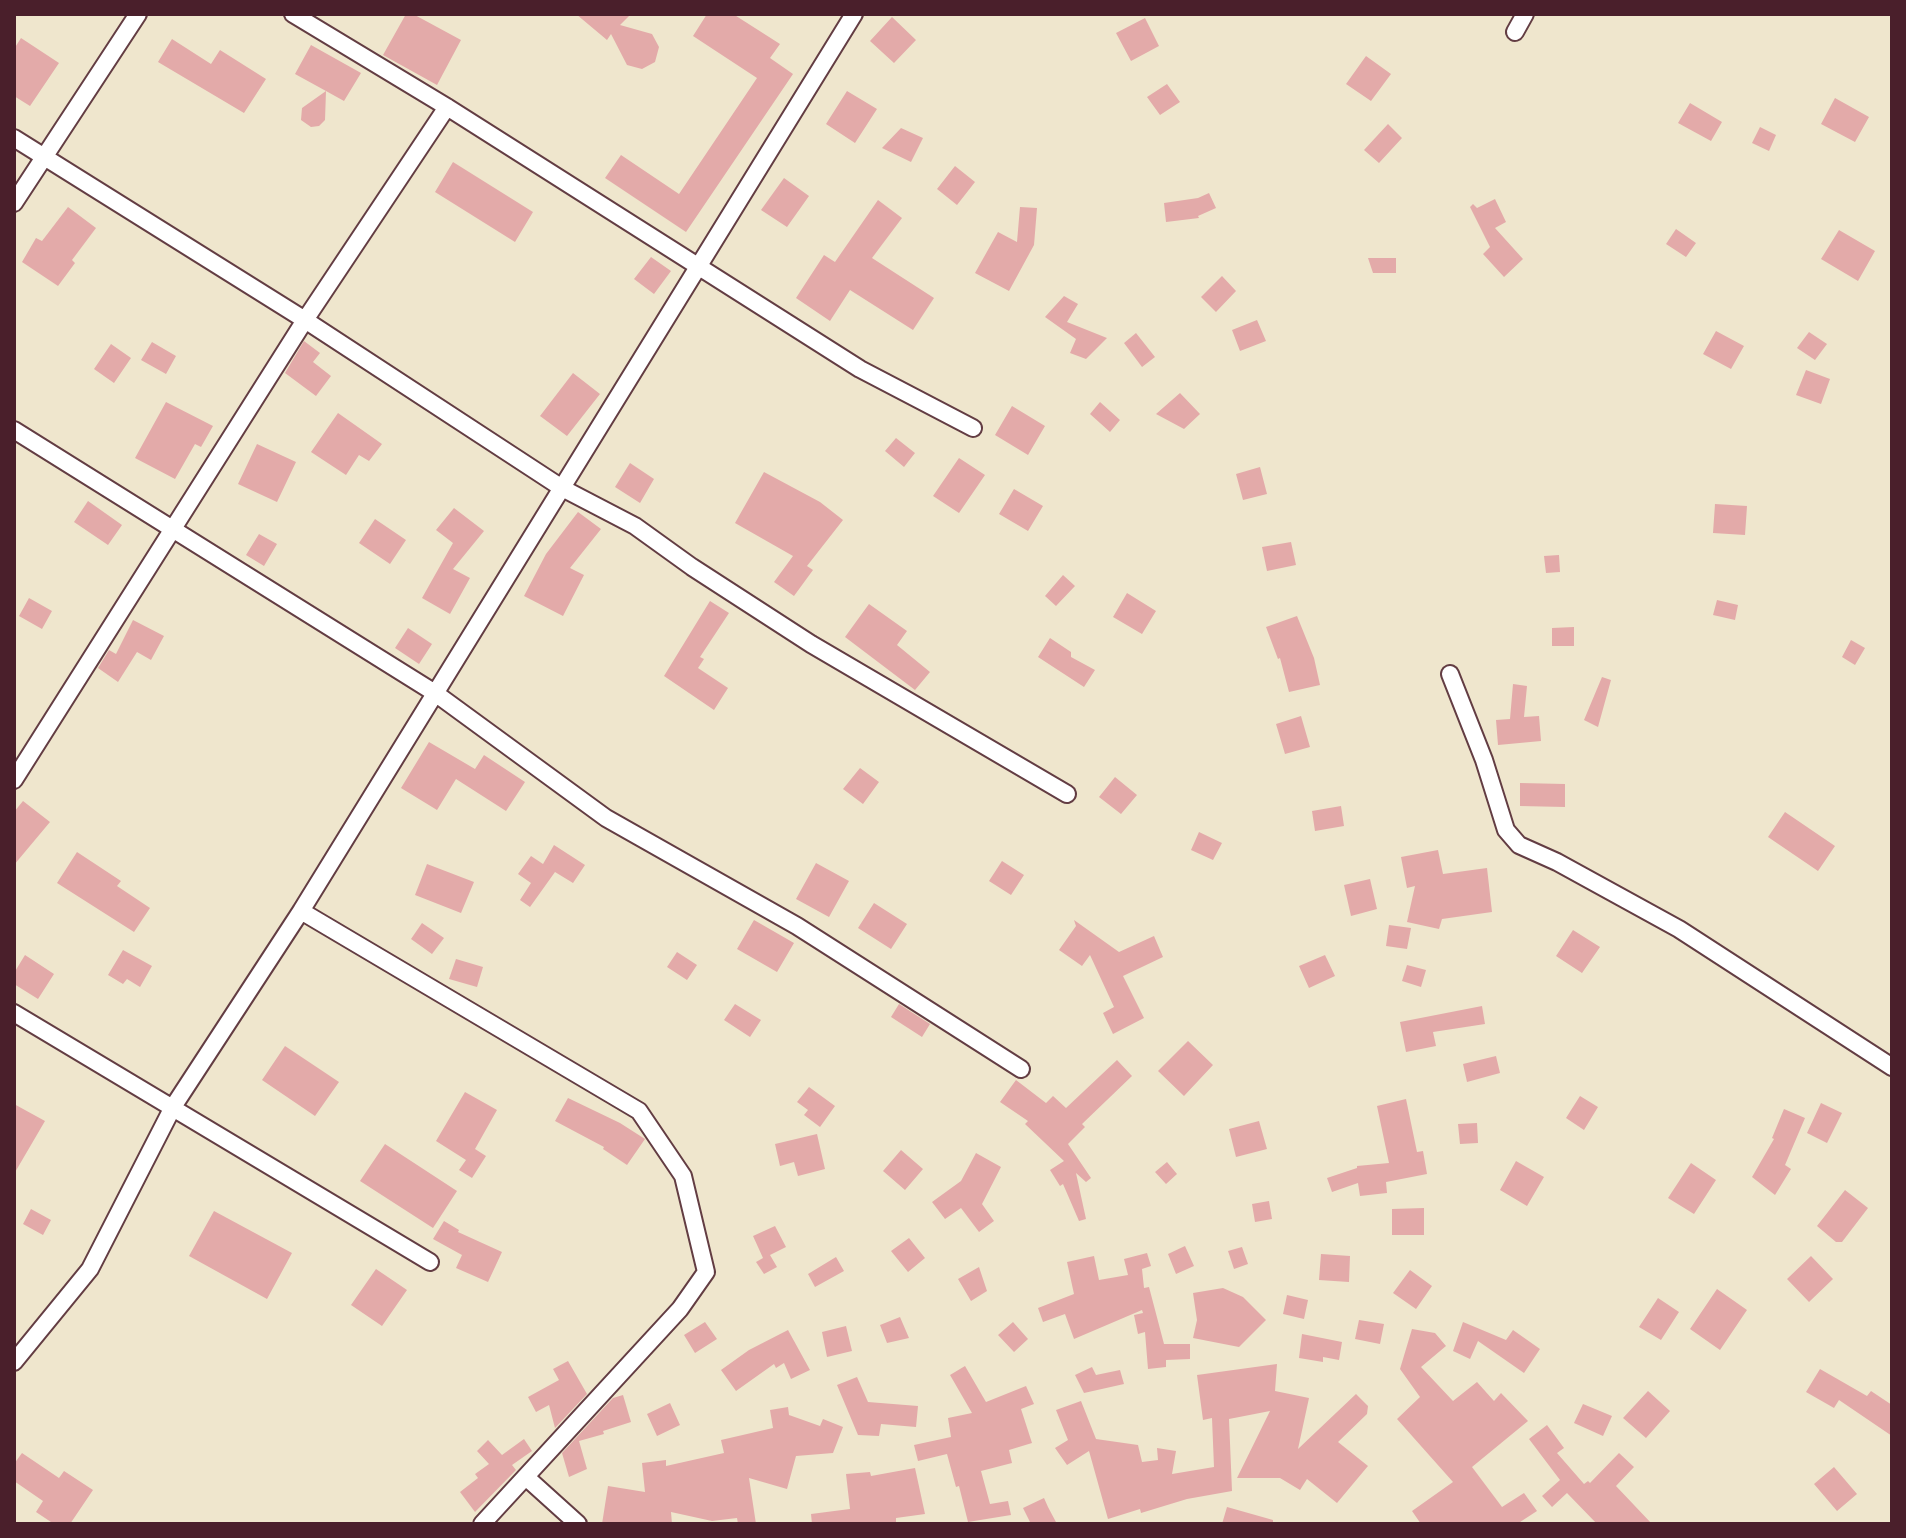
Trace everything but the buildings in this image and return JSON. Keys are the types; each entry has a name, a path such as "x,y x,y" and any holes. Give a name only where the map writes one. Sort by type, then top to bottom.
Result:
{"street":[{"path":"14,203 138,14"},
{"path":"293,14 447,107 860,369 973,428"},
{"path":"14,1362 90,1269 173,1107 301,911 854,14"},
{"path":"1515,32 1525,14"},
{"path":"14,780 305,320 447,107"},
{"path":"14,138 305,320 562,488 635,526 811,644 1067,794"},
{"path":"14,430 435,693 606,818 797,926 1021,1069"},
{"path":"1450,674 1484,760 1506,830 1519,845 1557,862 1679,929 1892,1067"},
{"path":"301,911 639,1111 683,1176 706,1272 680,1309 482,1524"},
{"path":"14,1013 430,1262"},
{"path":"527,1478 578,1524"}]}
